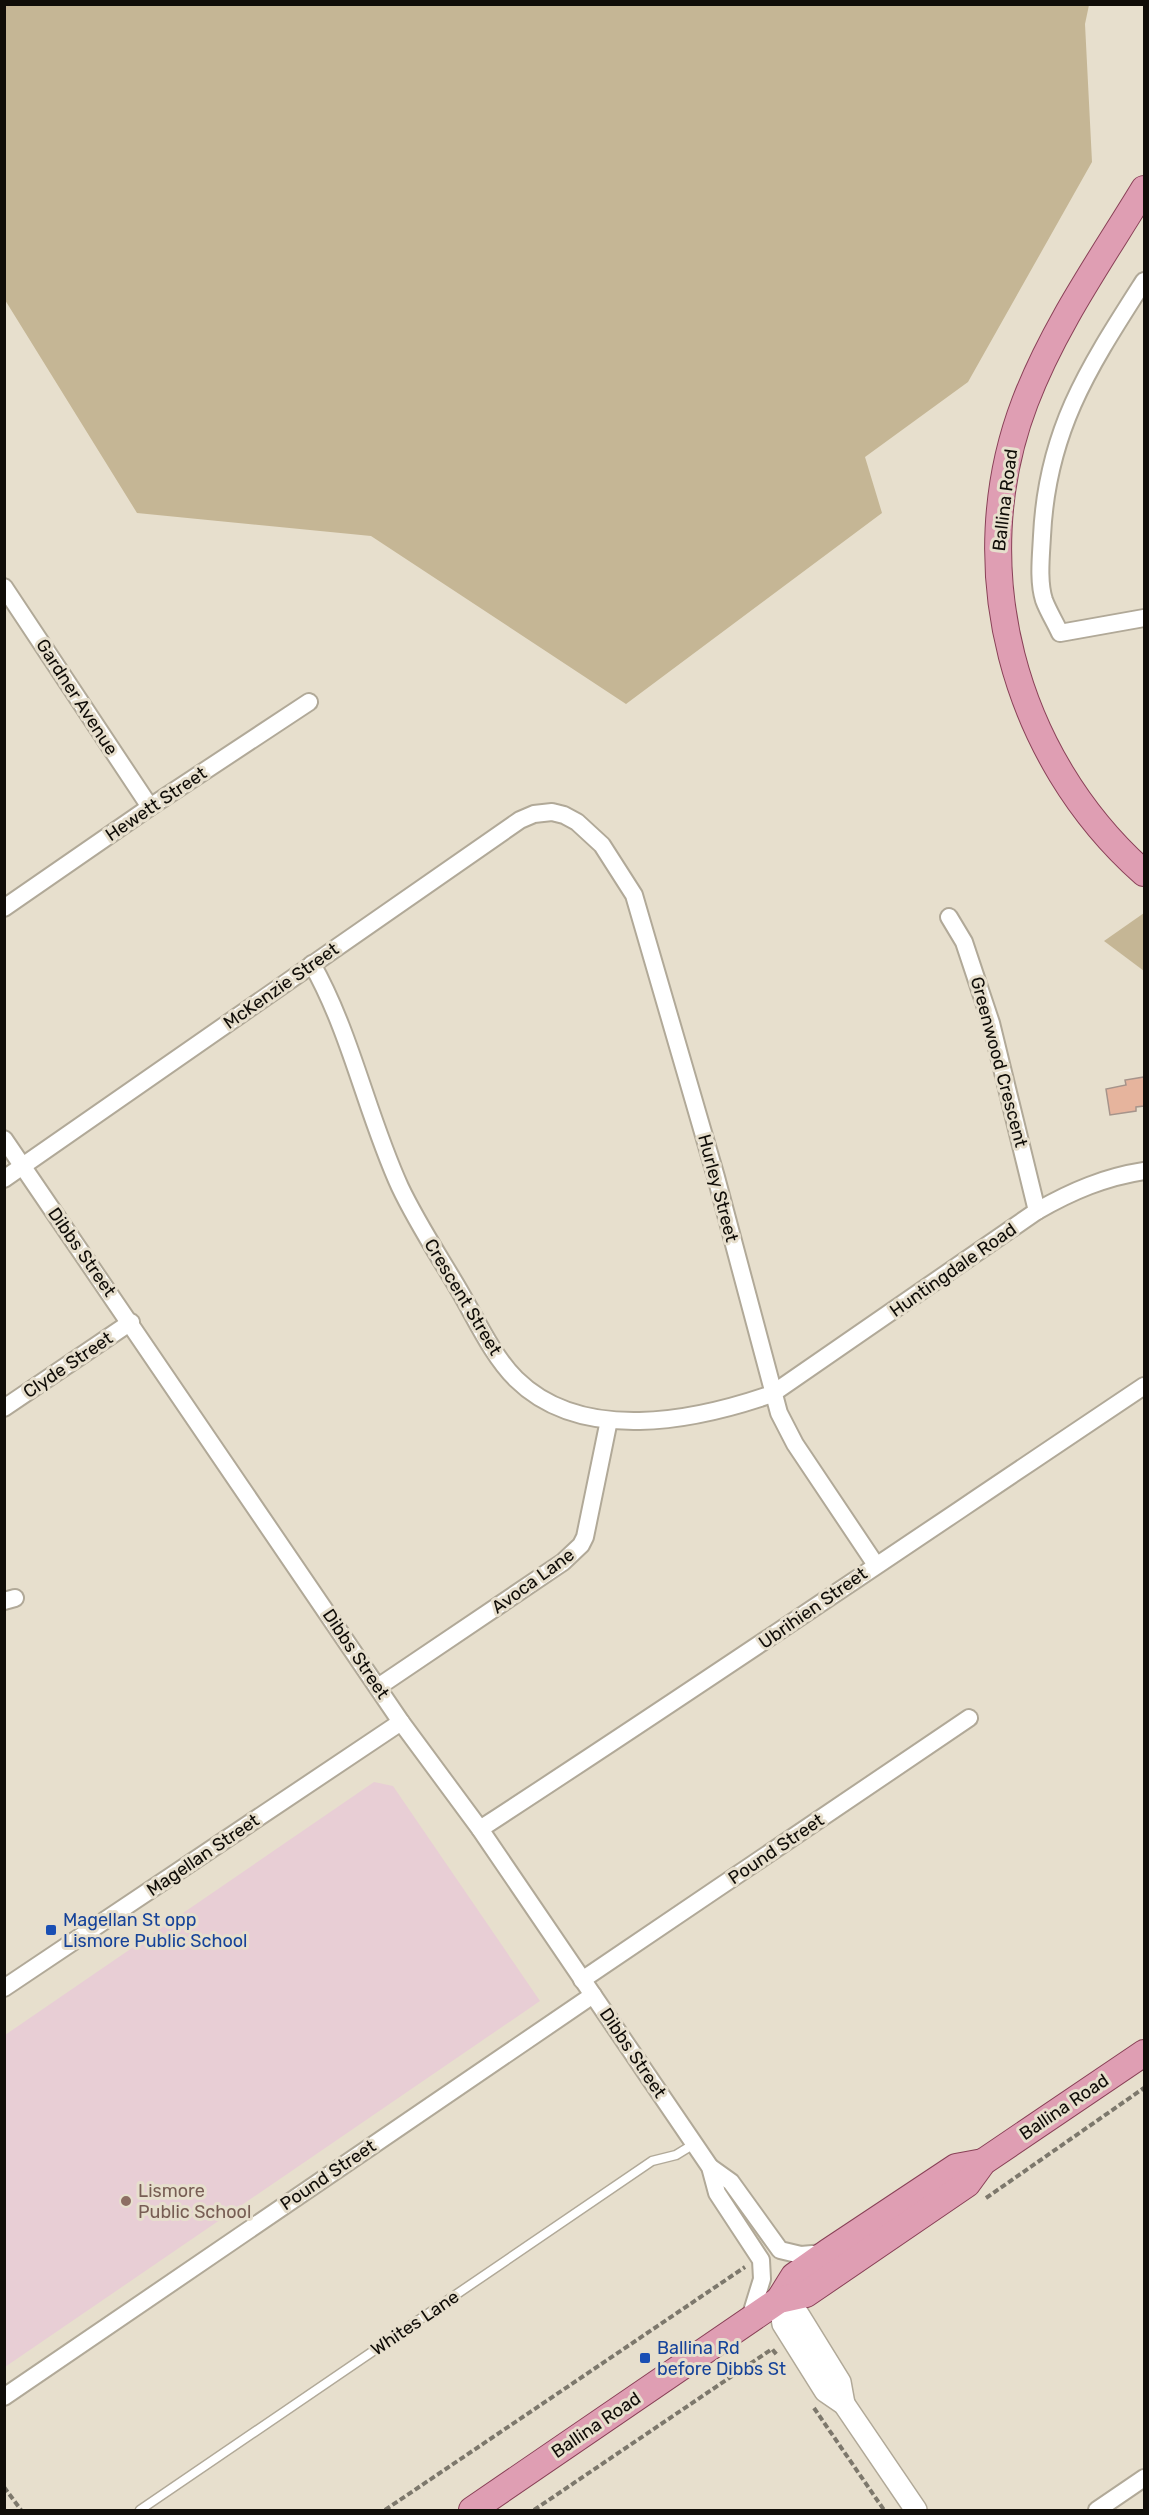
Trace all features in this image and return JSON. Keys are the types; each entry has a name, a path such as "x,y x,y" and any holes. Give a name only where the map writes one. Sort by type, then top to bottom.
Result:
{"main road":[{"name":"Ballina Road","path":"1144,189 1056,331 1024,402 1004,478 997,548 1004,629 1011,659 1034,723 1071,789 1089,814 1144,873"},
{"name":"Ballina Road","path":"472,2511 779,2300 806,2294 815,2288 967,2184 983,2162 1144,2053"},
{"name":"Ballina Road","path":"779,2300 794,2276 828,2252 956,2167 983,2162"}],"street":[{"path":"1144,281 1100,351 1076,395 1060,433 1049,472 1043,516 1041,558 1044,599 1060,633 1144,618"},
{"name":"Gardner Avenue","path":"4,587 150,807"},
{"name":"Hewett Street","path":"4,908 150,807 309,702"},
{"name":"McKenzie Street","path":"4,1179 520,820 543,812 564,815"},
{"name":"Hurley Street","path":"564,815 577,822 602,845 633,895 716,1177 778,1413 795,1444 876,1565"},
{"name":"Greenwood Crescent","path":"949,917 964,942 991,1023 1037,1211"},
{"name":"Crescent Street","path":"312,964 331,1002 388,1162 400,1187 496,1352 515,1378 543,1399 567,1410 609,1420 663,1419 707,1412 772,1394"},
{"name":"Dibbs Street","path":"4,1139 401,1722 480,1829 710,2167 731,2182 780,2250 801,2255 828,2252"},
{"name":"Huntingdale Road","path":"772,1394 1037,1211 1097,1182 1119,1175 1144,1171"},
{"name":"Clyde Street","path":"4,1408 130,1322"},
{"name":"Ubrihien Street","path":"480,1829 704,1683 1144,1386"},
{"name":"Avoca Lane","path":"378,1687 563,1562 581,1545 585,1537 609,1420"},
{"name":"Pound Street","path":"582,1980 969,1718"},
{"name":"Magellan Street","path":"4,1988 401,1722"},
{"name":"Pound Street","path":"4,2397 593,1995"},
{"name":"Dibbs Street","path":"710,2167 717,2193 761,2260 762,2279 749,2321"},
{"path":"779,2300 798,2314 840,2382 843,2404 915,2511"},
{"path":"1097,2511 1144,2478"}],"lane":[{"name":"Whites Lane","path":"140,2511 652,2161 676,2155 694,2144"}],"path":[{"path":"983,2200 1144,2088"},
{"path":"385,2511 749,2264"},
{"path":"534,2511 772,2349 783,2363"},
{"path":"810,2402 884,2511"},
{"path":"4,2487 21,2511"}],"shaded area":[{"path":"5,4 1089,5 1085,24 1092,162 968,382 865,457 882,513 626,704 371,536 137,513 5,300"},
{"path":"1144,913 1144,971 1104,941"},
{"name":"Lismore Public School","path":"374,1782 393,1786 540,2001 5,2367 5,2035"}],"building":[{"path":"1144,1077 1144,1106 1136,1107 1136,1111 1110,1115 1106,1089 1126,1085 1125,1080"}],"place":[{"name":"Magellan St opp Lismore Public School","path":"51,1930"},
{"name":"Lismore Public School","path":"126,2201"},
{"name":"Ballina Rd before Dibbs St","path":"645,2358"}]}
